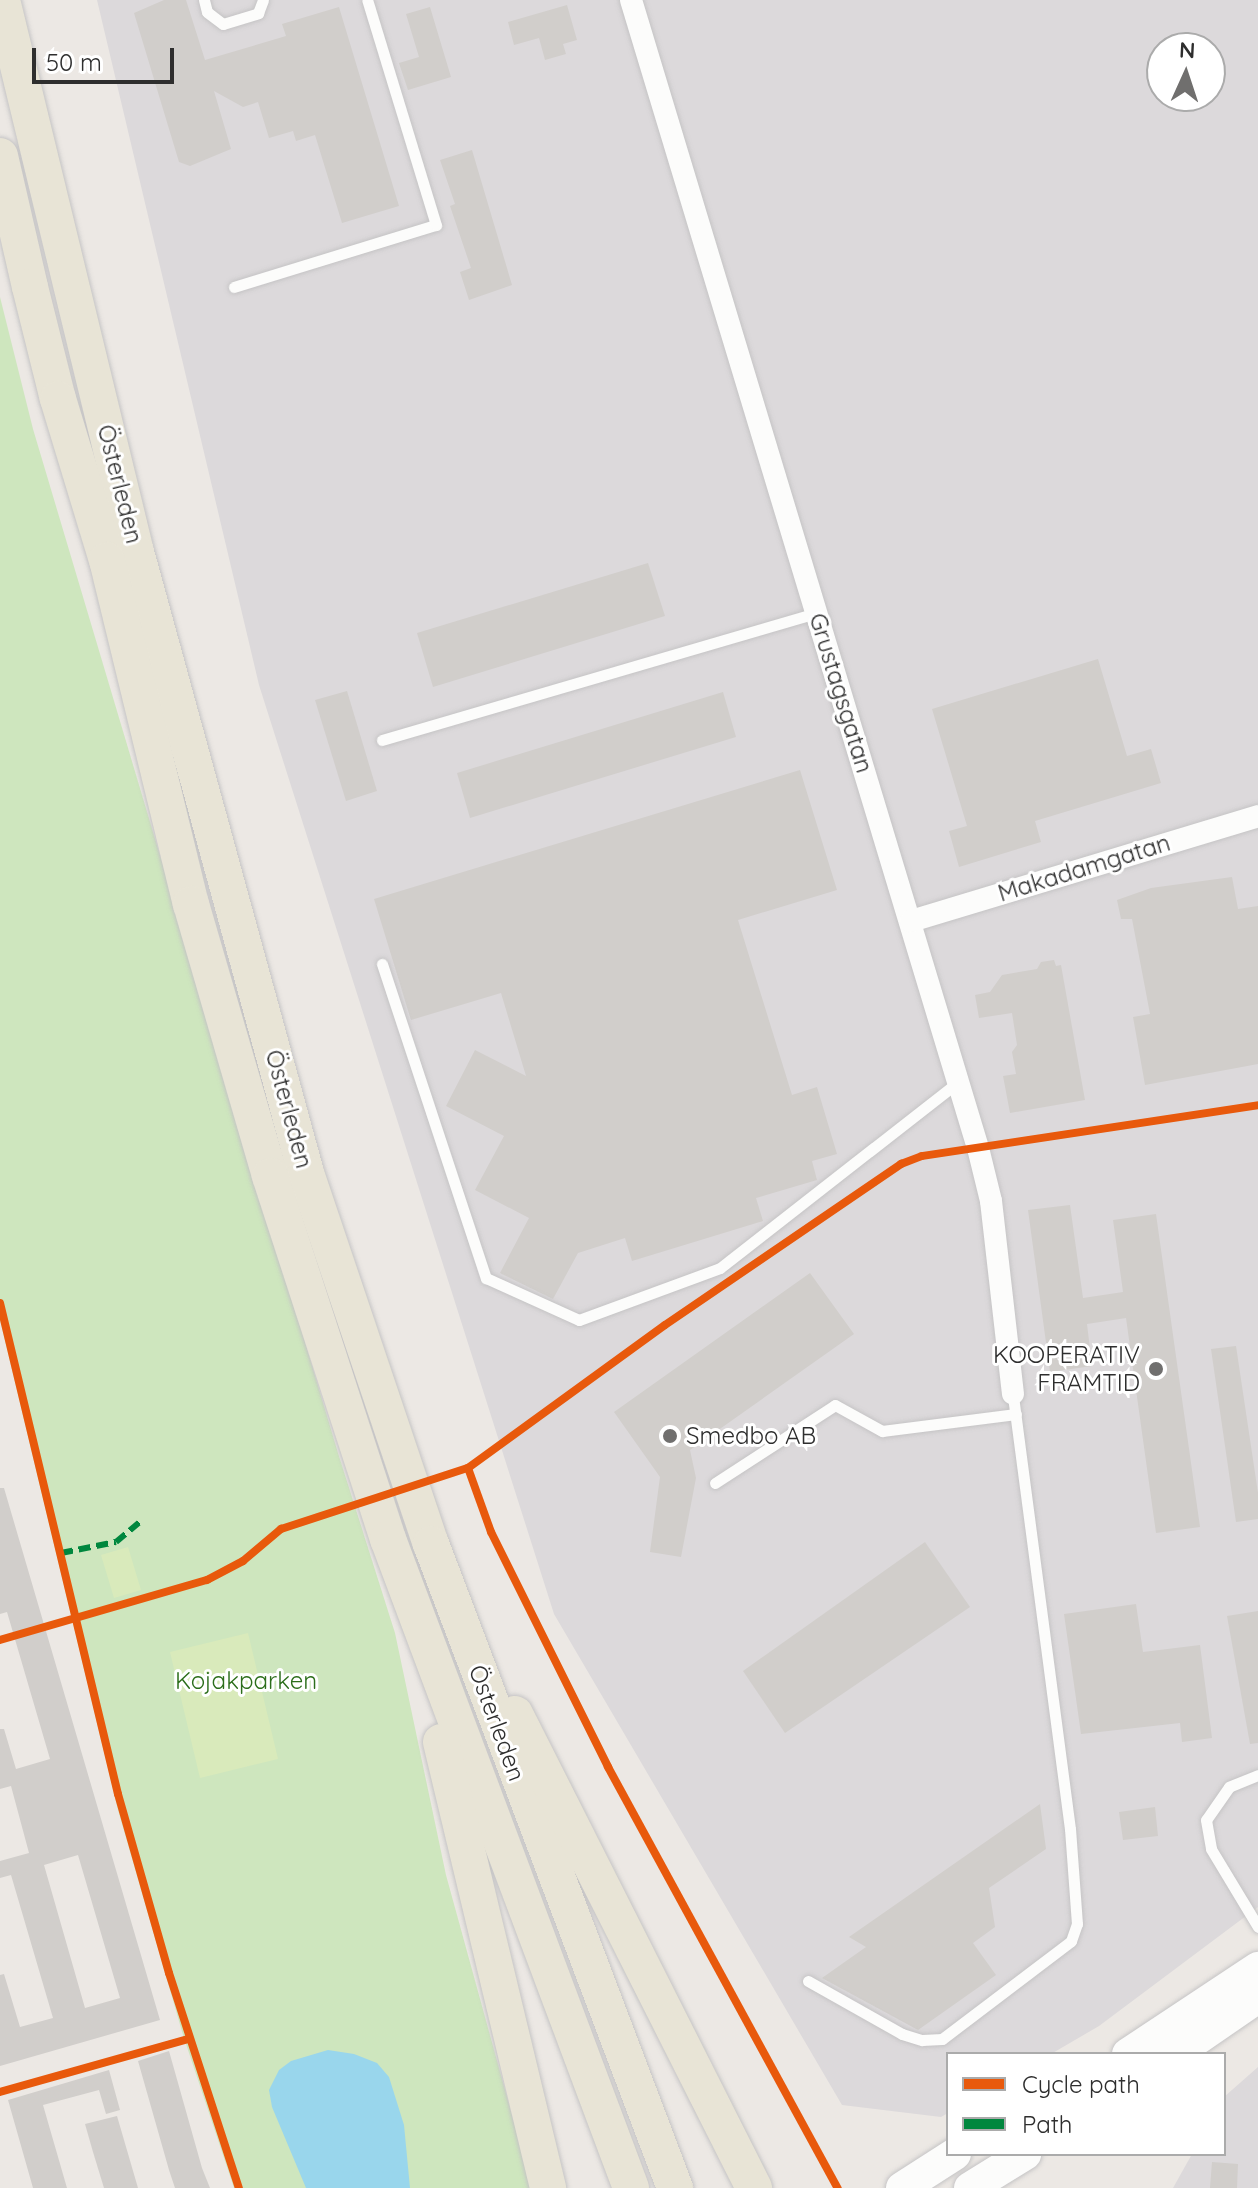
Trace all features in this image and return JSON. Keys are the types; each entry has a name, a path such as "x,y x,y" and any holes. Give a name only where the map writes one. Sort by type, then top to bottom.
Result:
{"main road":[{"name":"Österleden","path":"2,0 136,552 306,1173 431,1544 675,2188"},
{"name":"Österleden","path":"0,156 58,399 107,560 191,904 270,1176 388,1539 631,2188"},
{"path":"0,182 30,287"},
{"path":"388,1539 465,1833 548,2188"},
{"path":"431,1544 626,1939 754,2188"},
{"path":"1131,2052 1258,1968"},
{"path":"1178,2052 1258,1997"},
{"path":"902,2188 952,2156"},
{"path":"970,2188 1022,2156"}],"street":[{"name":"Grustagsgatan","path":"631,0 959,1082 991,1201 1014,1404"},
{"name":"Makadamgatan","path":"911,921 1258,816"}],"lane":[{"path":"204,0 207,12 223,24 258,13 263,0"},
{"path":"234,287 436,225 367,0"},
{"path":"382,740 817,613"},
{"path":"382,964 486,1278 579,1320 720,1268 959,1082"},
{"path":"715,1483 835,1405 882,1431 1014,1404 1070,1829 1077,1924 1071,1941 942,2039 922,2040 902,2034 808,1981"},
{"path":"1258,1775 1229,1787 1206,1820 1211,1849 1258,1927"}],"shaded area":[{"path":"97,0 1258,0 1258,1907 1099,2026 1054,2052 946,2052 946,2114 941,2117 842,2105 554,1614 259,685"},
{"path":"1258,2067 1258,2188 1173,2188 1191,2156 1226,2156 1226,2095"}],"green space":[{"name":"Kojakparken","path":"0,297 33,429 338,1453 395,1633 446,1875 532,2188 234,2188 183,2035 118,1810 0,1320"},
{"path":"128,1547 141,1590 114,1598 101,1555"},
{"path":"248,1633 278,1759 200,1778 170,1652"}],"water":[{"path":"328,2050 354,2054 377,2063 389,2077 404,2125 410,2188 306,2188 272,2107 269,2090 279,2070 291,2061"}],"building":[{"path":"164,0 186,0 205,60 286,36 282,24 339,7 399,206 342,223 315,135 296,141 293,131 269,138 258,102 243,107 214,91 231,149 190,166 179,162 134,13"},
{"path":"567,5 577,40 563,44 566,54 545,60 539,38 514,45 508,22"},
{"path":"430,7 451,77 408,90 399,63 419,57 406,14"},
{"path":"472,150 512,285 469,300 460,272 471,268 450,206 455,204 440,160"},
{"path":"648,563 665,616 433,687 417,633"},
{"path":"1098,659 1127,756 1151,749 1161,783 1035,821 1041,842 959,867 949,831 967,826 932,709"},
{"path":"347,691 377,791 346,801 315,700"},
{"path":"723,692 736,737 470,818 457,773"},
{"path":"800,770 837,890 738,920 792,1095 817,1087 837,1154 812,1161 817,1180 756,1198 763,1221 632,1261 625,1238 578,1253 553,1299 500,1273 529,1218 475,1190 504,1136 446,1106 475,1050 526,1076 501,993 411,1020 374,899"},
{"path":"1232,877 1238,909 1258,906 1258,1064 1145,1085 1133,1017 1150,1014 1132,919 1121,919 1117,900 1151,888"},
{"path":"1054,960 1056,966 1061,965 1085,1100 1010,1113 1003,1076 1016,1074 1012,1052 1017,1045 1012,1013 979,1018 975,995 990,992 1002,975 1037,969 1041,962"},
{"name":"KOOPERATIV FRAMTID","path":"1070,1205 1083,1298 1123,1292 1113,1220 1156,1214 1200,1527 1156,1533 1126,1318 1087,1324 1092,1366 1050,1372 1028,1210"},
{"name":"Smedbo AB","path":"810,1273 854,1334 690,1450 696,1478 681,1557 650,1552 660,1477 614,1412"},
{"name":"KOOPERATIV FRAMTID","path":"1236,1346 1258,1493 1258,1519 1236,1522 1211,1349"},
{"path":"0,1488 4,1488 160,2020 0,2066 0,1975 4,1974 20,2027 53,2018 11,1875 0,1878 0,1861 29,1853 11,1786 0,1789 0,1729 4,1729 16,1769 50,1759 7,1612 0,1614","holes":["78,1855 120,1998 85,2008 44,1865"]},
{"path":"925,1542 970,1607 785,1733 743,1671"},
{"path":"1136,1604 1143,1652 1200,1645 1212,1738 1182,1742 1180,1723 1081,1734 1064,1614"},
{"path":"1258,1611 1258,1743 1250,1744 1227,1616"},
{"path":"1040,1804 1046,1849 989,1888 995,1927 973,1943 996,1975 918,2030 822,1978 866,1947 849,1937"},
{"path":"1155,1807 1158,1836 1123,1840 1119,1812"},
{"path":"169,2051 210,2188 175,2188 169,2170 138,2061"},
{"path":"109,2070 120,2110 106,2114 99,2090 43,2105 67,2188 33,2188 8,2100"},
{"path":"117,2116 138,2188 104,2188 93,2152 85,2124"},
{"path":"1212,2162 1238,2164 1237,2188 1210,2188"}],"marked path":[{"path":"61,1553 116,1542 140,1522"}],"cycle path":[{"path":"0,1640 207,1580 243,1561 281,1529 468,1468 665,1325 901,1164 922,1156 1258,1105"},
{"path":"0,1303 118,1794 169,1973 239,2188"},
{"path":"468,1468 491,1532 608,1767 838,2188"},
{"path":"0,2092 189,2039"}],"place":[{"name":"KOOPERATIV FRAMTID","path":"1156,1369"},
{"name":"Smedbo AB","path":"670,1436"}]}
